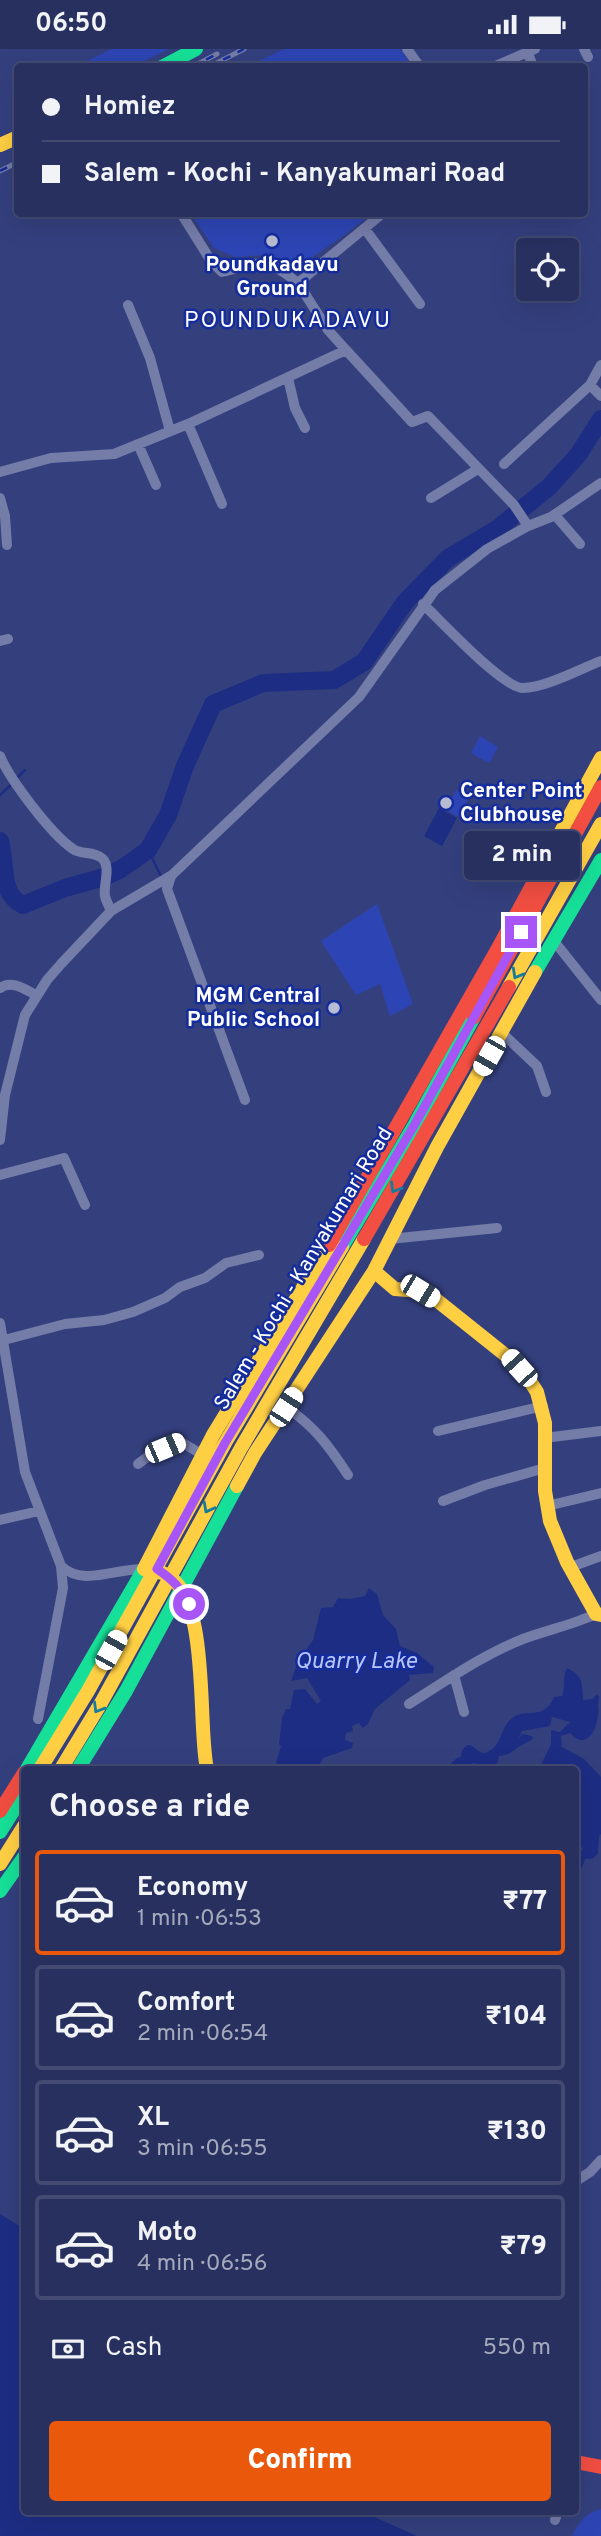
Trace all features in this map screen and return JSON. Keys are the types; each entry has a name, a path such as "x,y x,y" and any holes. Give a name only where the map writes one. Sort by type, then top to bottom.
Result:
{"main road":[{"path":"170,63 197,49"},
{"path":"28,1766 150,1569 203,1455 351,1208 601,758"},
{"name":"Salem - Kochi - Kanyakumari Road","path":"42,1766 88,1691 150,1569 415,1124 601,787"},
{"name":"Salem - Kochi - Kanyakumari Road","path":"63,1766 102,1703 241,1448 429,1129 601,824"},
{"path":"80,1766 182,1590 255,1453 373,1271 437,1147 601,860"},
{"path":"373,1271 399,1291 420,1291 442,1304 508,1355 530,1380 547,1422 544,1438 547,1506 556,1537 598,1614"},
{"path":"150,1569 171,1578 182,1590 189,1604 196,1633 202,1742 206,1766"},
{"path":"0,1811 21,1777"},
{"path":"0,1832 21,1799"},
{"path":"0,1864 21,1831"},
{"path":"0,1891 21,1861"},
{"path":"579,2463 601,2467"}],"street":[{"path":"503,63 532,51"},
{"path":"184,217 211,261 222,272 256,263 276,265 298,283 328,330 412,422 428,416 514,505 526,523"},
{"path":"298,283 378,217"},
{"path":"365,229 420,304"},
{"path":"128,305 150,358 170,431"},
{"path":"0,472 51,459 114,454 188,424 346,350"},
{"path":"505,464 590,386 601,365"},
{"path":"288,378 295,408 304,428"},
{"path":"590,386 600,395"},
{"path":"188,424 222,504"},
{"path":"138,444 156,485"},
{"path":"431,498 478,469"},
{"path":"0,1140 5,1095 24,1014 47,980 111,911 172,876 359,697 435,590 463,566 526,523 555,515 601,483"},
{"path":"0,498 5,516 7,545"},
{"path":"555,515 580,544"},
{"path":"424,604 504,681 522,688 545,683 601,661"},
{"path":"0,756 6,771 56,834 75,851 103,859 107,867 105,896 111,911"},
{"path":"172,876 167,889 244,1100"},
{"path":"554,941 601,1000"},
{"path":"0,988 4,985 16,985 36,995"},
{"path":"502,1033 537,1066 546,1092"},
{"path":"0,1175 64,1158 85,1205"},
{"path":"390,1239 497,1228"},
{"path":"4,1340 65,1324 104,1320 133,1312 180,1287 205,1278 226,1263 260,1255"},
{"path":"0,1322 25,1472 61,1566 64,1588 38,1719"},
{"path":"438,1431 542,1406"},
{"path":"286,1407 308,1422 323,1438 348,1475"},
{"path":"544,1438 601,1431"},
{"path":"138,1464 150,1455 181,1442 203,1455"},
{"path":"443,1501 485,1485 545,1468"},
{"path":"547,1506 601,1493"},
{"path":"0,1520 39,1511"},
{"path":"570,1567 601,1556"},
{"path":"61,1566 69,1574 85,1577 129,1569 150,1569"},
{"path":"409,1705 454,1675 524,1639 598,1614"},
{"path":"454,1675 464,1712"},
{"path":"579,2179 601,2160"}],"shaded area":[{"path":"112,49 169,49 140,63 82,63"},
{"path":"284,49 400,49 410,63 255,63"},
{"name":"Poundkadavu Ground","path":"193,217 367,217 295,269 263,255 235,257 214,248"},
{"path":"480,736 498,747 489,763 471,753"},
{"path":"456,790 469,797 458,817 446,810"},
{"path":"377,904 413,1004 390,1016 380,984 356,995 321,941"},
{"path":"601,2509 601,2536 572,2536 584,2519"}],"water":[{"path":"439,808 457,818 442,846 424,836"},
{"name":"Quarry Lake","path":"369,1588 377,1594 383,1615 396,1629 400,1646 417,1653 434,1667 433,1673 409,1675 410,1680 375,1709 368,1724 363,1728 359,1723 352,1726 353,1731 346,1733 345,1740 353,1743 352,1748 323,1758 319,1766 278,1766 282,1718 286,1709 290,1709 294,1690 305,1689 317,1704 321,1701 307,1678 291,1681 298,1661 313,1640 321,1608 333,1607 338,1598 365,1596"},
{"path":"567,1668 581,1680 583,1700 593,1699 597,1694 599,1697 598,1718 593,1733 583,1740 570,1733 561,1736 562,1747 584,1759 601,1777 601,1834 598,1854 592,1859 585,1859 579,1870 579,1853 583,1849 579,1848 579,1766 540,1766 551,1744 551,1730 560,1732 570,1722 552,1717 550,1726 522,1731 518,1739 522,1734 532,1736 533,1739 511,1753 499,1756 497,1764 448,1766 461,1757 462,1750 467,1745 486,1753 499,1741 512,1718 540,1712 550,1705 554,1697 562,1696"},
{"path":"0,2214 21,2227 21,2515 370,2515 417,2536 0,2536"}],"waterway":[{"path":"0,841 7,887 23,905 121,869 148,850 168,815 185,766 213,704 263,683 334,680 364,662 405,602 448,558 497,529 549,487 578,455 601,419"},
{"path":"17,778 25,770"},
{"path":"0,795 13,783"},
{"path":"148,850 161,876"}],"railway":[{"path":"217,63 244,49"},
{"path":"200,63 217,54"},
{"path":"0,171 14,164"}],"traffic: fast":[{"path":"170,63 196,49"},
{"path":"535,972 601,860"},
{"path":"342,1247 474,1017"},
{"path":"80,1766 126,1691 237,1486"},
{"path":"29,1766 144,1569"},
{"path":"0,1832 21,1799"},
{"path":"0,1891 21,1861"}],"traffic: slow":[{"path":"0,145 14,139"},
{"path":"557,839 601,758"},
{"path":"509,987 601,824"},
{"path":"237,1486 255,1453 374,1271 437,1147 535,972"},
{"path":"63,1766 101,1703 241,1448 364,1239"},
{"path":"207,1766 200,1663 190,1607 180,1587 165,1574 144,1569 213,1435 329,1245"},
{"path":"42,1766 88,1691 225,1443 342,1247"},
{"path":"374,1271 395,1289 420,1291 434,1298 508,1357 528,1378 537,1392 545,1423 545,1491 550,1521 567,1562 596,1614 601,1615"},
{"path":"0,1864 21,1831"}],"traffic: jam":[{"path":"474,1017 601,787"},
{"path":"329,1245 557,839"},
{"path":"364,1239 509,987"},
{"path":"0,1811 21,1778"},
{"path":"579,2463 601,2467"}],"place":[{"name":"Poundkadavu Ground","path":"272,241"},
{"name":"Center Point Clubhouse","path":"446,803"},
{"name":"MGM Central Public School","path":"334,1008"}],"district":[{"name":"POUNDUKADAVU","path":"288,321"}],"route":[{"path":"189,1604 182,1590 171,1578 157,1569 225,1443 415,1124 521,932"}]}
